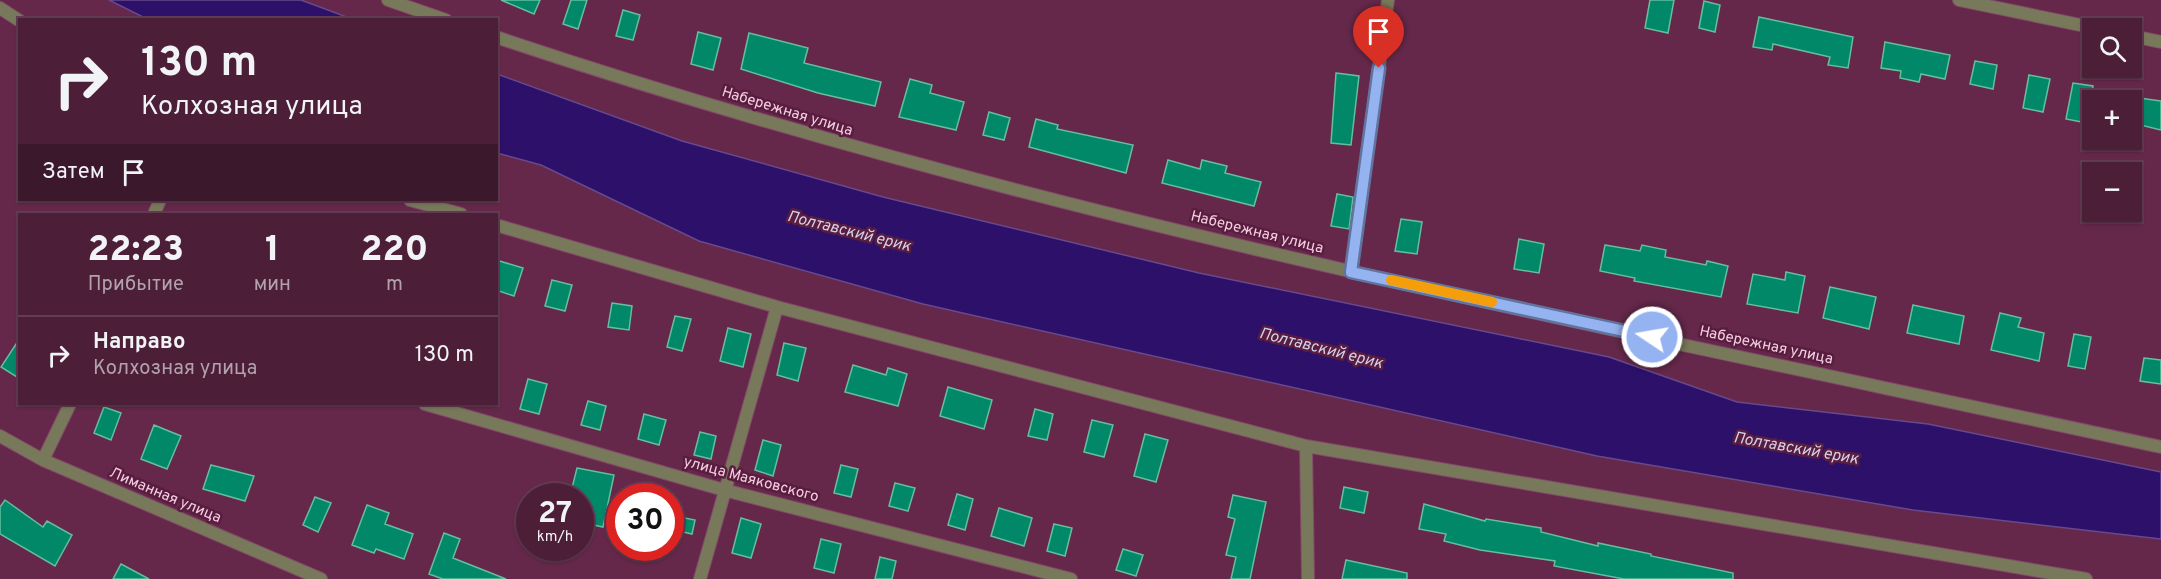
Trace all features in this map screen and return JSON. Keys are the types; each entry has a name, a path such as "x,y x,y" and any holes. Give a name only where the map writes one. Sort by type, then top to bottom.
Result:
{"street":[{"path":"388,0 440,18"},
{"path":"1351,272 1388,0"},
{"path":"1959,0 2082,25"},
{"path":"0,8 18,20"},
{"name":"Набережная улица","path":"498,37 606,73 858,149 1351,272 2161,447"},
{"path":"2142,38 2161,42"},
{"path":"414,201 457,213"},
{"path":"498,226 777,307 1306,446 2086,579"},
{"path":"700,579 777,307"},
{"path":"43,460 70,405"},
{"name":"улица Маяковского","path":"428,405 724,490 1071,579"},
{"name":"Лиманная улица","path":"0,436 43,460 321,579"},
{"path":"1306,446 1308,579"}],"water":[{"path":"109,0 301,0 349,18 145,18"},
{"name":"Полтавский ерик","path":"498,74 682,141 883,197 1199,273 1609,357 1737,402 1928,424 2161,472 2161,539 1913,510 1597,456 923,304 699,241 541,165 498,153"}],"building":[{"path":"501,0 540,0 534,14"},
{"path":"571,0 587,0 578,29 563,24"},
{"path":"1650,0 1674,0 1668,33 1645,28"},
{"path":"1704,1 1720,5 1715,32 1699,28"},
{"path":"623,10 640,15 633,40 616,36"},
{"path":"1759,17 1853,37 1848,68 1828,65 1830,57 1773,44 1772,50 1753,47"},
{"path":"698,32 721,38 713,70 691,64"},
{"path":"749,33 808,48 804,63 881,82 875,106 818,93 741,69"},
{"path":"1885,42 1950,55 1945,79 1921,74 1919,82 1900,78 1901,71 1881,68"},
{"path":"1975,61 1997,65 1993,89 1970,84"},
{"path":"1336,73 1359,76 1351,145 1331,143"},
{"path":"2029,75 2050,79 2043,112 2023,108"},
{"path":"910,79 932,85 930,93 964,102 956,130 899,117"},
{"path":"2073,83 2093,86 2092,90 2082,90 2082,122 2066,119"},
{"path":"2142,98 2161,101 2161,130 2142,125"},
{"path":"989,112 1010,118 1004,140 983,135"},
{"path":"1036,119 1058,125 1057,129 1133,145 1126,173 1029,147"},
{"path":"1168,160 1200,169 1202,160 1227,166 1225,173 1261,182 1254,206 1162,183"},
{"path":"1337,194 1353,197 1349,229 1331,226"},
{"path":"1401,219 1422,222 1417,254 1395,251"},
{"path":"1519,239 1544,244 1539,273 1514,269"},
{"path":"1605,245 1640,251 1642,245 1666,250 1665,257 1706,265 1707,261 1728,266 1721,297 1634,281 1635,278 1600,271"},
{"path":"498,261 523,268 514,296 498,291"},
{"path":"1786,272 1805,276 1798,313 1747,304 1753,274 1785,280"},
{"path":"552,280 572,285 565,311 545,306"},
{"path":"1830,287 1876,297 1869,329 1823,318"},
{"path":"612,303 632,306 629,330 608,327"},
{"path":"1913,305 1964,316 1959,344 1907,333"},
{"path":"2000,313 2021,318 2018,327 2044,333 2039,361 1991,350"},
{"path":"675,316 691,319 682,351 667,347"},
{"path":"728,328 751,334 743,367 720,361"},
{"path":"2074,334 2091,337 2085,369 2068,366"},
{"path":"18,341 18,378 1,367"},
{"path":"784,343 806,348 798,381 777,375"},
{"path":"2144,358 2161,360 2161,384 2140,381"},
{"path":"853,365 886,375 888,368 907,374 898,406 845,392"},
{"path":"528,379 547,384 539,414 520,409"},
{"path":"948,387 992,400 984,429 940,416"},
{"path":"588,401 606,406 600,430 581,425"},
{"path":"104,407 121,413 111,440 94,433"},
{"path":"1035,409 1053,414 1047,440 1028,436"},
{"path":"644,414 666,420 659,445 638,439"},
{"path":"1092,420 1113,425 1104,457 1084,452"},
{"path":"154,425 181,436 167,469 141,459"},
{"path":"700,432 716,436 711,459 694,455"},
{"path":"1145,434 1168,440 1156,482 1134,476"},
{"path":"763,440 781,445 773,476 755,470"},
{"path":"211,465 254,476 245,501 203,489"},
{"path":"841,465 858,469 851,497 834,493"},
{"path":"577,468 614,475 612,483 606,483 606,513 603,527 594,525 594,483 573,483"},
{"path":"895,483 915,488 908,511 889,506"},
{"path":"1344,487 1368,492 1364,513 1340,508"},
{"path":"957,494 973,499 965,530 948,525"},
{"path":"1233,495 1266,502 1250,579 1231,579 1236,557 1226,555 1235,519 1228,517"},
{"path":"315,497 331,503 318,532 303,525"},
{"path":"5,500 43,527 47,521 72,535 55,566 0,534 0,507"},
{"path":"1424,504 1485,521 1486,519 1541,528 1541,532 1598,546 1598,543 1733,573 1733,579 1624,579 1554,566 1555,561 1480,550 1444,541 1446,534 1419,529"},
{"path":"367,505 389,513 385,524 413,534 404,559 376,549 374,553 352,545"},
{"path":"999,508 1032,518 1024,546 991,536"},
{"path":"684,518 695,520 692,534 684,532"},
{"path":"741,518 761,524 751,558 732,553"},
{"path":"1054,524 1072,528 1065,556 1047,551"},
{"path":"444,533 460,539 453,558 506,579 443,579 429,574"},
{"path":"821,539 841,544 834,573 814,568"},
{"path":"1123,549 1143,555 1136,576 1116,570"},
{"path":"880,557 896,561 892,579 875,579"},
{"path":"1346,560 1407,573 1407,579 1342,579"},
{"path":"121,564 149,579 113,579"}],"slow traffic":[{"path":"1391,280 1492,302"}],"route":[{"path":"1379,68 1351,272 1652,337"}]}
